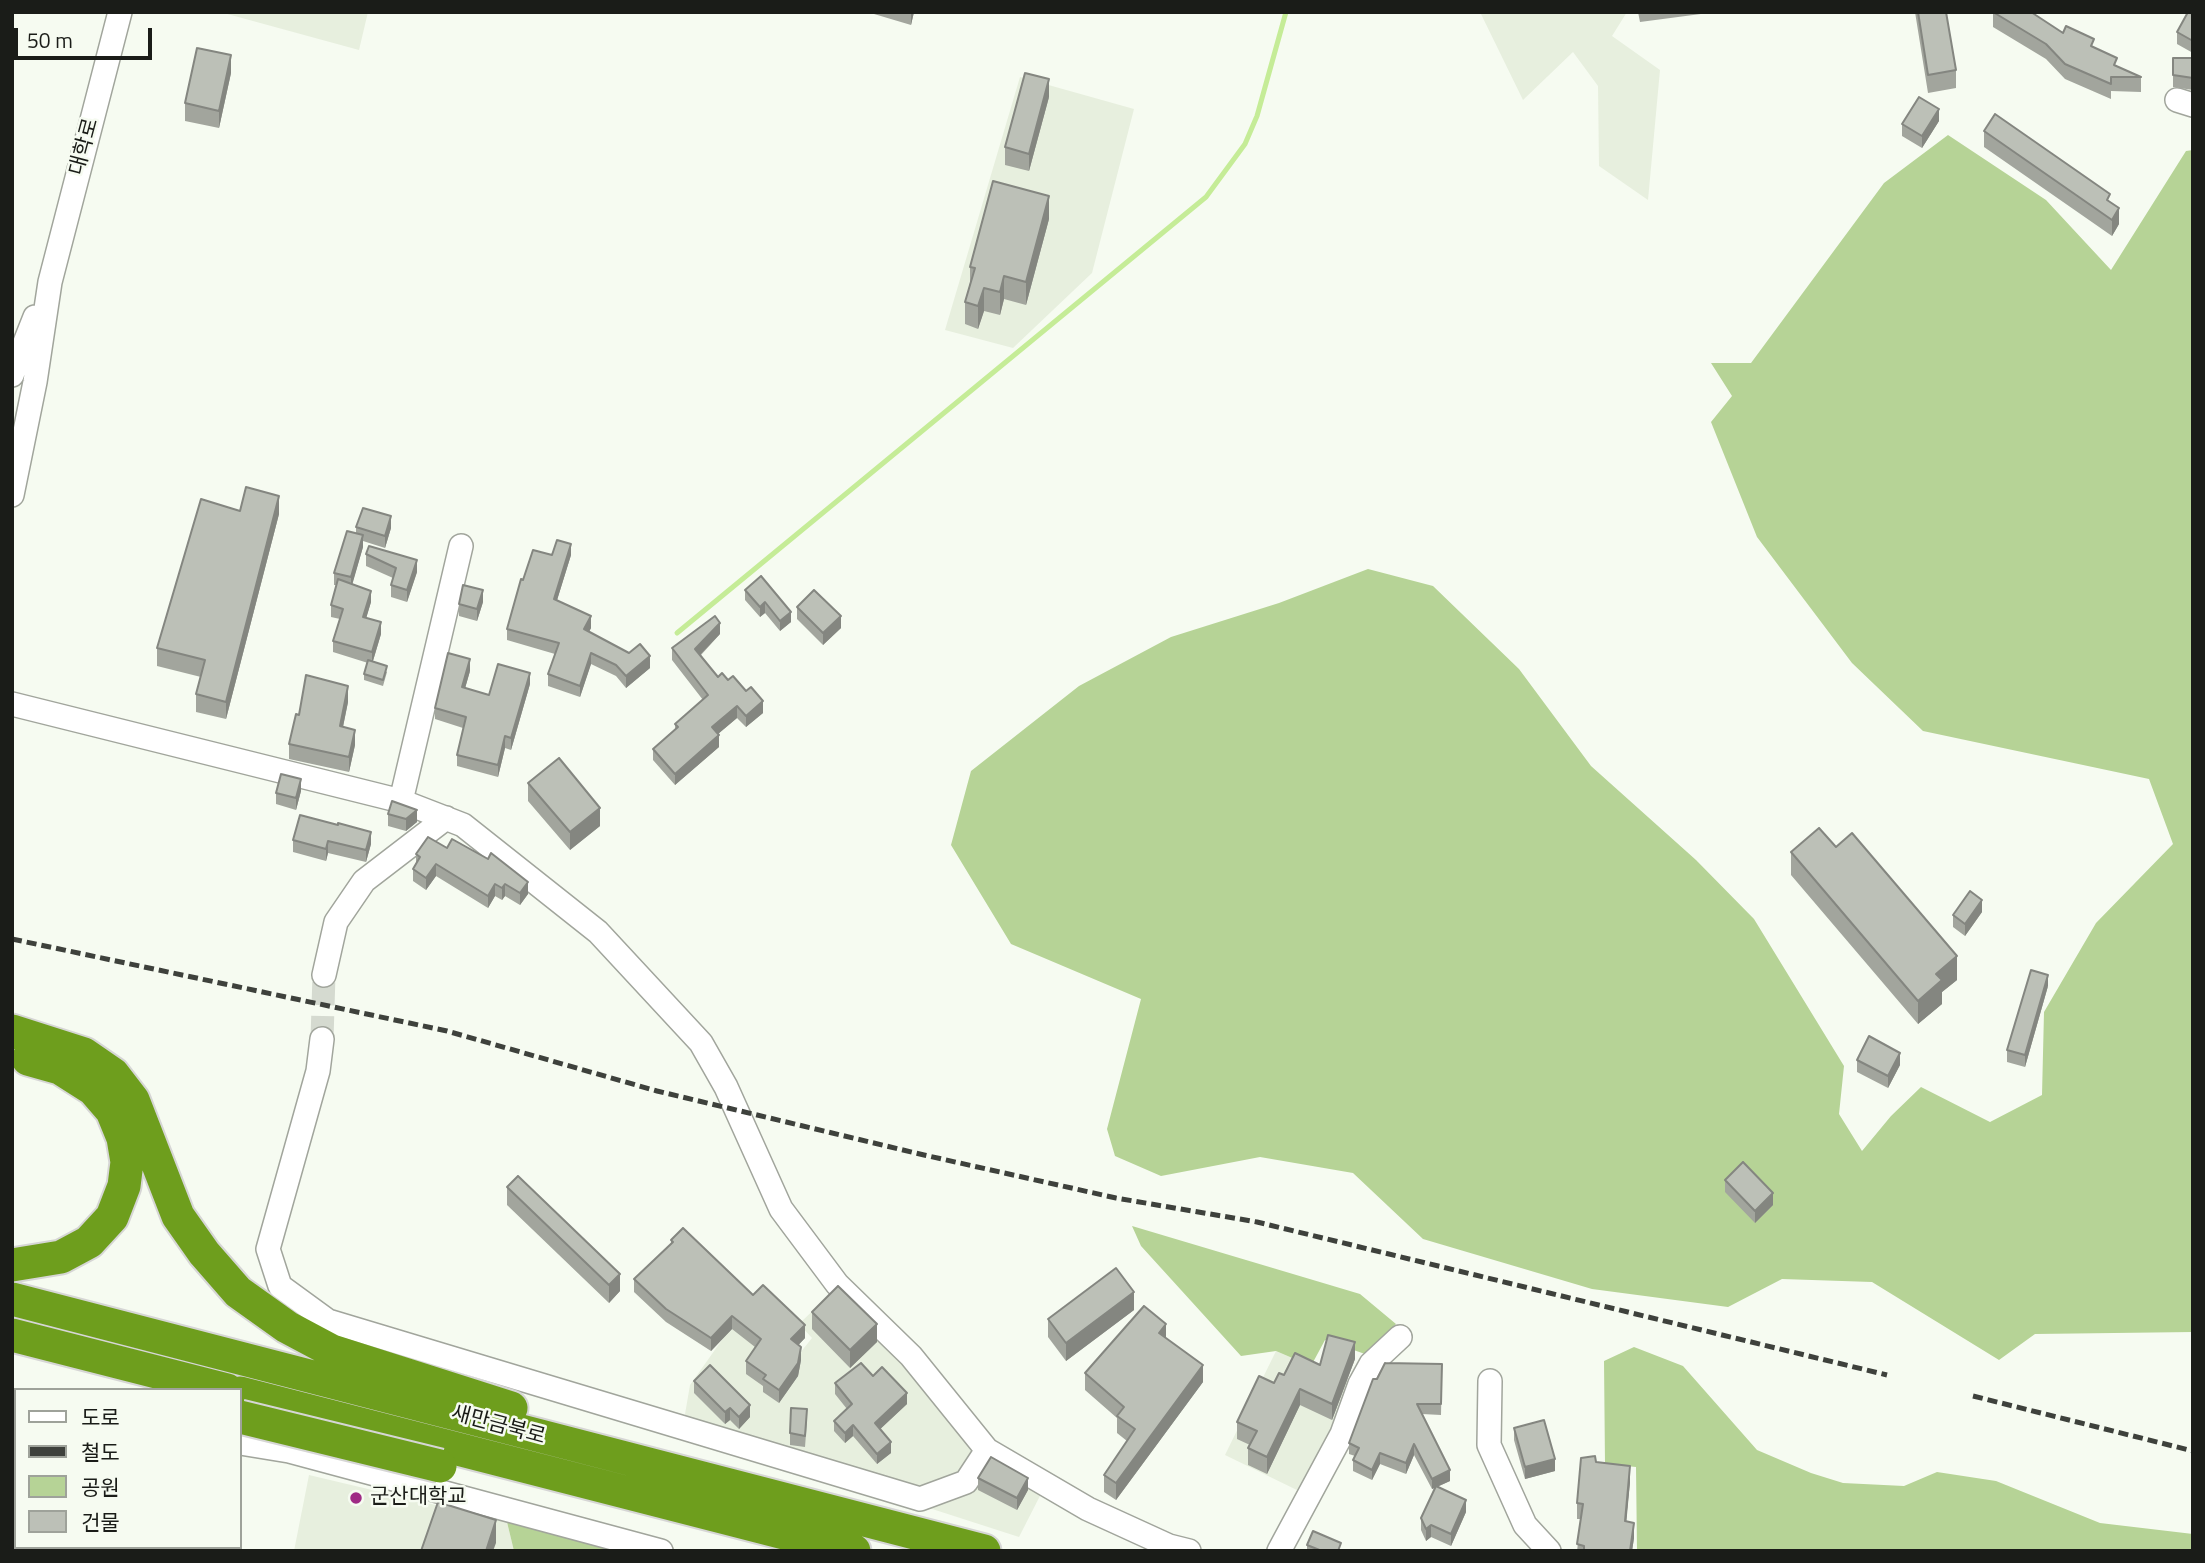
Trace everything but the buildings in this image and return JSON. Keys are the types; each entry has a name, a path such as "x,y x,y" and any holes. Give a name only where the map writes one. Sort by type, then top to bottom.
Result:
{"highway":[{"path":"12,1031 84,1054 113,1073 133,1100 178,1216 204,1253 238,1292 287,1327 332,1352 592,1433 672,1472"},
{"path":"12,1055 60,1068 93,1089 112,1111 123,1138 127,1162 124,1186 112,1217 89,1242 61,1257 12,1265"},
{"name":"새만금북로","path":"12,1299 984,1551"},
{"path":"12,1335 219,1388"},
{"name":"새만금북로","path":"242,1394 854,1551"},
{"path":"242,1417 440,1466 578,1480"}],"street":[{"name":"대학로","path":"12,495 35,382 50,282 120,12"},
{"name":"대학로","path":"12,375 50,282"},
{"path":"401,801 461,546"},
{"path":"12,704 401,801 463,825 598,932 701,1043 726,1087 781,1209 837,1284 911,1356 987,1450 1088,1509 1169,1546 1189,1551"},
{"path":"324,975 336,922 363,881 446,818"},
{"path":"321,1039 318,1071 268,1249 281,1286 328,1321 920,1499 966,1482 987,1450"},
{"path":"1279,1551 1342,1434 1360,1384 1371,1364 1400,1337"},
{"path":"1490,1381 1489,1445 1525,1525 1549,1551"},
{"path":"242,1443 289,1451 661,1551"}],"shaded area":[{"path":"220,12 368,12 359,50"},
{"path":"1480,12 1627,12 1612,36 1660,70 1648,200 1599,166 1598,86 1573,52 1523,100"},
{"path":"1020,77 1134,109 1092,273 1013,348 945,330"},
{"path":"833,1291 1043,1490 1019,1537 926,1507 684,1420 690,1385 751,1299 800,1353 812,1338 799,1324"},
{"path":"1276,1351 1351,1383 1351,1392 1301,1492 1225,1455"},
{"name":"군산대학교","path":"309,1475 507,1522 514,1551 294,1551"},
{"path":"28,1549 180,1549 180,1551 25,1551"}],"green space":[{"path":"1948,135 2046,200 2111,270 2186,151 2193,150 2193,1332 2035,1334 1999,1360 1872,1282 1782,1279 1728,1307 1592,1289 1423,1239 1353,1173 1260,1157 1161,1176 1115,1156 1107,1129 1141,999 1011,944 951,845 971,771 1079,686 1171,637 1279,603 1368,569 1433,586 1519,669 1591,766 1696,860 1754,919 1844,1066 1839,1114 1862,1151 1891,1116 1921,1087 1990,1122 2042,1095 2044,1012 2096,923 2173,844 2149,779 1923,731 1852,663 1757,537 1711,422 1732,396 1711,363 1751,363 1884,183"},
{"path":"1132,1226 1360,1294 1396,1324 1365,1354 1325,1340 1311,1366 1276,1351 1241,1356 1141,1246"},
{"path":"1634,1347 1683,1366 1757,1450 1811,1473 1843,1483 1904,1486 1937,1472 1996,1481 2100,1523 2193,1534 2193,1551 1637,1551 1636,1467 1605,1464 1604,1361"},
{"path":"507,1522 616,1549 621,1551 514,1551"}],"waterway":[{"path":"677,633 1206,197 1245,144 1257,116 1286,12"}],"tunnel":[{"path":"322,1039 324,975"}],"railway":[{"path":"12,939 447,1031 657,1091 924,1155 1116,1198 1257,1222 1887,1375"},
{"path":"1973,1396 2193,1451"}],"place":[{"name":"군산대학교","path":"356,1498"}]}
